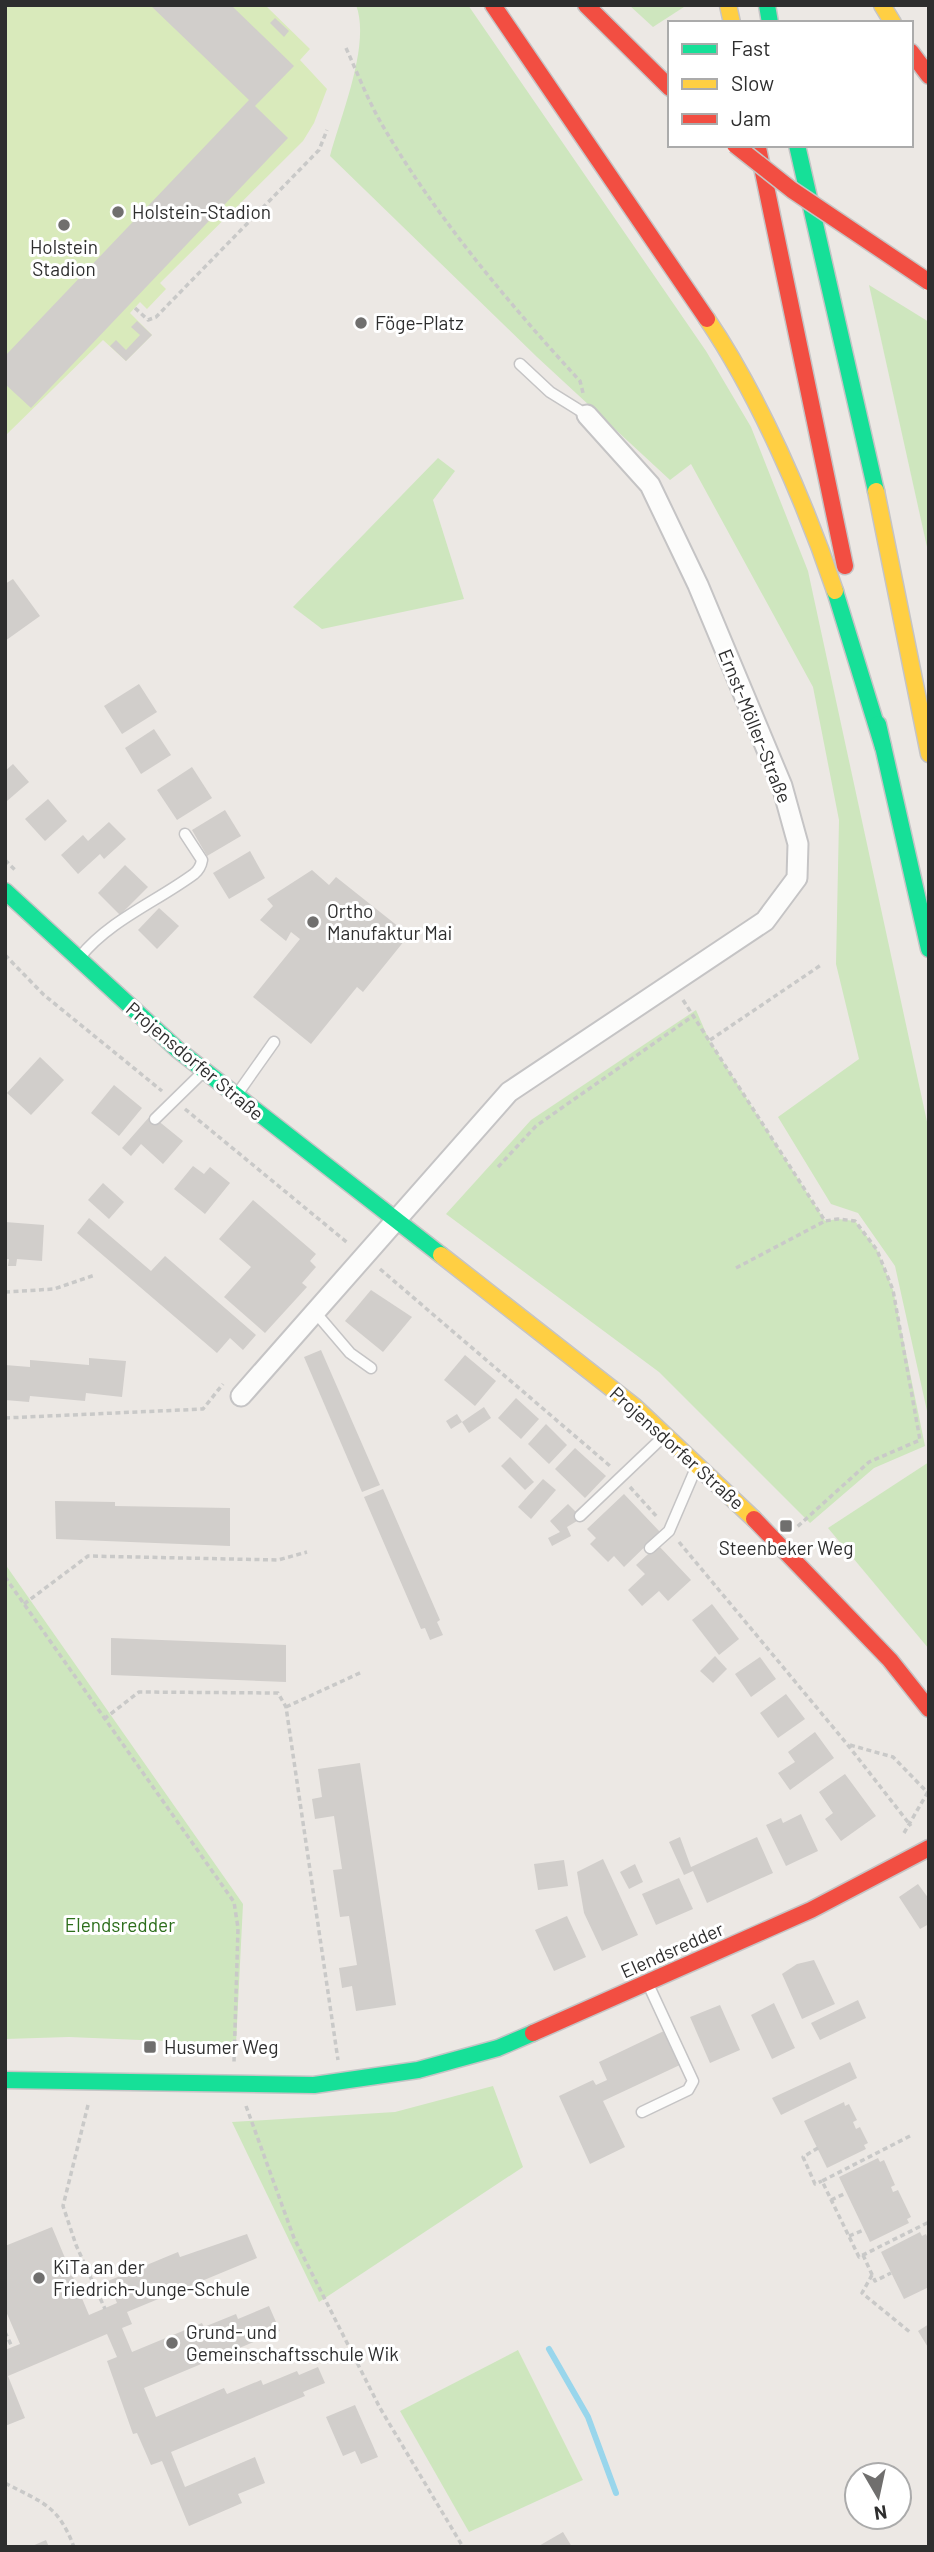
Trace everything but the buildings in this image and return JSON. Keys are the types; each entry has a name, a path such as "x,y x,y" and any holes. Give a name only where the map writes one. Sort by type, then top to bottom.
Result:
{"main road":[{"path":"493,5 722,341 789,470 810,521 883,747"},
{"path":"586,5 668,86"},
{"path":"882,5 892,21"},
{"path":"913,55 929,76"},
{"path":"738,147 792,190 929,282"},
{"path":"757,147 883,747 929,949"},
{"path":"797,147 892,560 929,754"},
{"path":"892,560 919,625"},
{"name":"Projensdorfer Straße","path":"5,891 203,1071 394,1221 565,1350 698,1464 781,1544 890,1660 929,1709"},
{"name":"Elendsredder","path":"5,2080 238,2085 341,2082 418,2070 498,2048 648,1984 811,1909 929,1848"}],"street":[{"name":"Ernst-Möller-Straße","path":"394,1221 509,1092 765,921 797,878 798,844 782,786 698,585 650,485 587,415"},
{"path":"241,1396 394,1221"}],"lane":[{"name":"Ernst-Möller-Straße","path":"520,364 550,392 587,415"},
{"path":"78,960 101,936 198,870 202,860 185,834"},
{"path":"236,1097 274,1042"},
{"path":"155,1119 203,1071"},
{"path":"315,1312 350,1353 371,1368"},
{"path":"580,1516 665,1435"},
{"path":"650,1548 669,1531 698,1464"},
{"path":"642,2112 688,2091 693,2081 648,1984"}],"path":[{"path":"346,48 380,121 433,201 520,317 580,381 587,415"},
{"path":"135,308 148,320 156,317 319,150 327,130"},
{"path":"5,956 44,995 506,1374 622,1478 848,1744 911,1826"},
{"path":"709,1040 821,965"},
{"path":"672,983 825,1221"},
{"path":"499,1167 536,1126 693,1016"},
{"path":"736,1268 825,1221 855,1221 877,1250 893,1290 920,1440 869,1462 781,1544"},
{"path":"5,1292 54,1289 95,1275"},
{"path":"5,1418 203,1409 225,1382"},
{"path":"24,1604 88,1556 278,1560 307,1552"},
{"path":"5,1577 234,1902 238,1928 233,2049 238,2085 294,2238 380,2408 463,2547"},
{"path":"286,1707 362,1672"},
{"path":"103,1719 139,1692 278,1693 286,1707 341,2082"},
{"path":"848,1744 893,1757 928,1793"},
{"path":"94,2080 63,2206 76,2245 105,2309"},
{"path":"818,2148 803,2157 815,2184 911,2136"},
{"path":"822,2181 859,2257 929,2222"},
{"path":"831,2200 846,2193"},
{"path":"849,2236 864,2230"},
{"path":"863,2255 874,2281 891,2273"},
{"path":"872,2274 862,2293 911,2333"},
{"path":"5,2332 12,2347"},
{"path":"5,2483 50,2506 64,2521 74,2547"}],"green space":[{"name":"Holstein-Stadion","path":"5,5 265,5 310,49 300,60 327,89 314,123 303,141 160,283 166,289 147,309 140,302 130,313 152,335 126,361 103,340 5,436"},
{"path":"356,5 468,5 706,351 751,427 808,571 929,1131 929,1420 895,1266 858,1213 831,1204 778,1117 859,1059 836,964 839,820 813,687 691,464 670,480 537,357 330,156 357,59 360,21"},
{"path":"629,5 687,5 653,27"},
{"path":"869,285 929,322 929,556"},
{"path":"438,458 455,471 433,500 464,599 322,629 293,607"},
{"path":"696,1010 709,1040 825,1221 855,1221 877,1250 893,1290 925,1446 874,1468 810,1523 659,1372 446,1214 531,1120"},
{"path":"929,1462 929,1649 828,1528"},
{"name":"Elendsredder","path":"5,1564 243,1904 236,2044 69,2037 5,2039"},
{"path":"493,2086 523,2167 319,2302 232,2122 395,2112"},
{"path":"518,2350 583,2480 469,2532 400,2411"}],"waterway":[{"path":"549,2349 588,2417 616,2493"}],"traffic: fast":[{"path":"767,5 770,21"},
{"path":"797,147 876,491"},
{"path":"835,591 883,747"},
{"path":"878,724 929,949"},
{"path":"5,891 178,1050 441,1255"},
{"path":"5,2080 314,2085 418,2070 498,2048 533,2033"}],"traffic: slow":[{"path":"728,5 732,21"},
{"path":"882,5 892,21"},
{"path":"707,319 745,381 779,450 810,522 835,591"},
{"path":"876,491 929,754"},
{"path":"441,1255 634,1406 754,1519"}],"traffic: jam":[{"path":"493,5 707,319"},
{"path":"586,5 668,86"},
{"path":"913,55 929,76"},
{"path":"738,147 792,190 929,282"},
{"path":"758,148 845,566"},
{"path":"754,1519 890,1660 929,1709"},
{"path":"533,2033 811,1910 929,1848"}],"place":[{"name":"Holstein-Stadion","path":"118,212"},
{"name":"Holstein Stadion","path":"64,225"},
{"name":"Föge-Platz","path":"361,323"},
{"name":"Ortho Manufaktur Mai","path":"313,922"},
{"name":"Steenbeker Weg","path":"786,1526"},
{"name":"Husumer Weg","path":"150,2047"},
{"name":"KiTa an der Friedrich-Junge-Schule","path":"39,2278"},
{"name":"Grund- und Gemeinschaftsschule Wik","path":"172,2343"}]}
